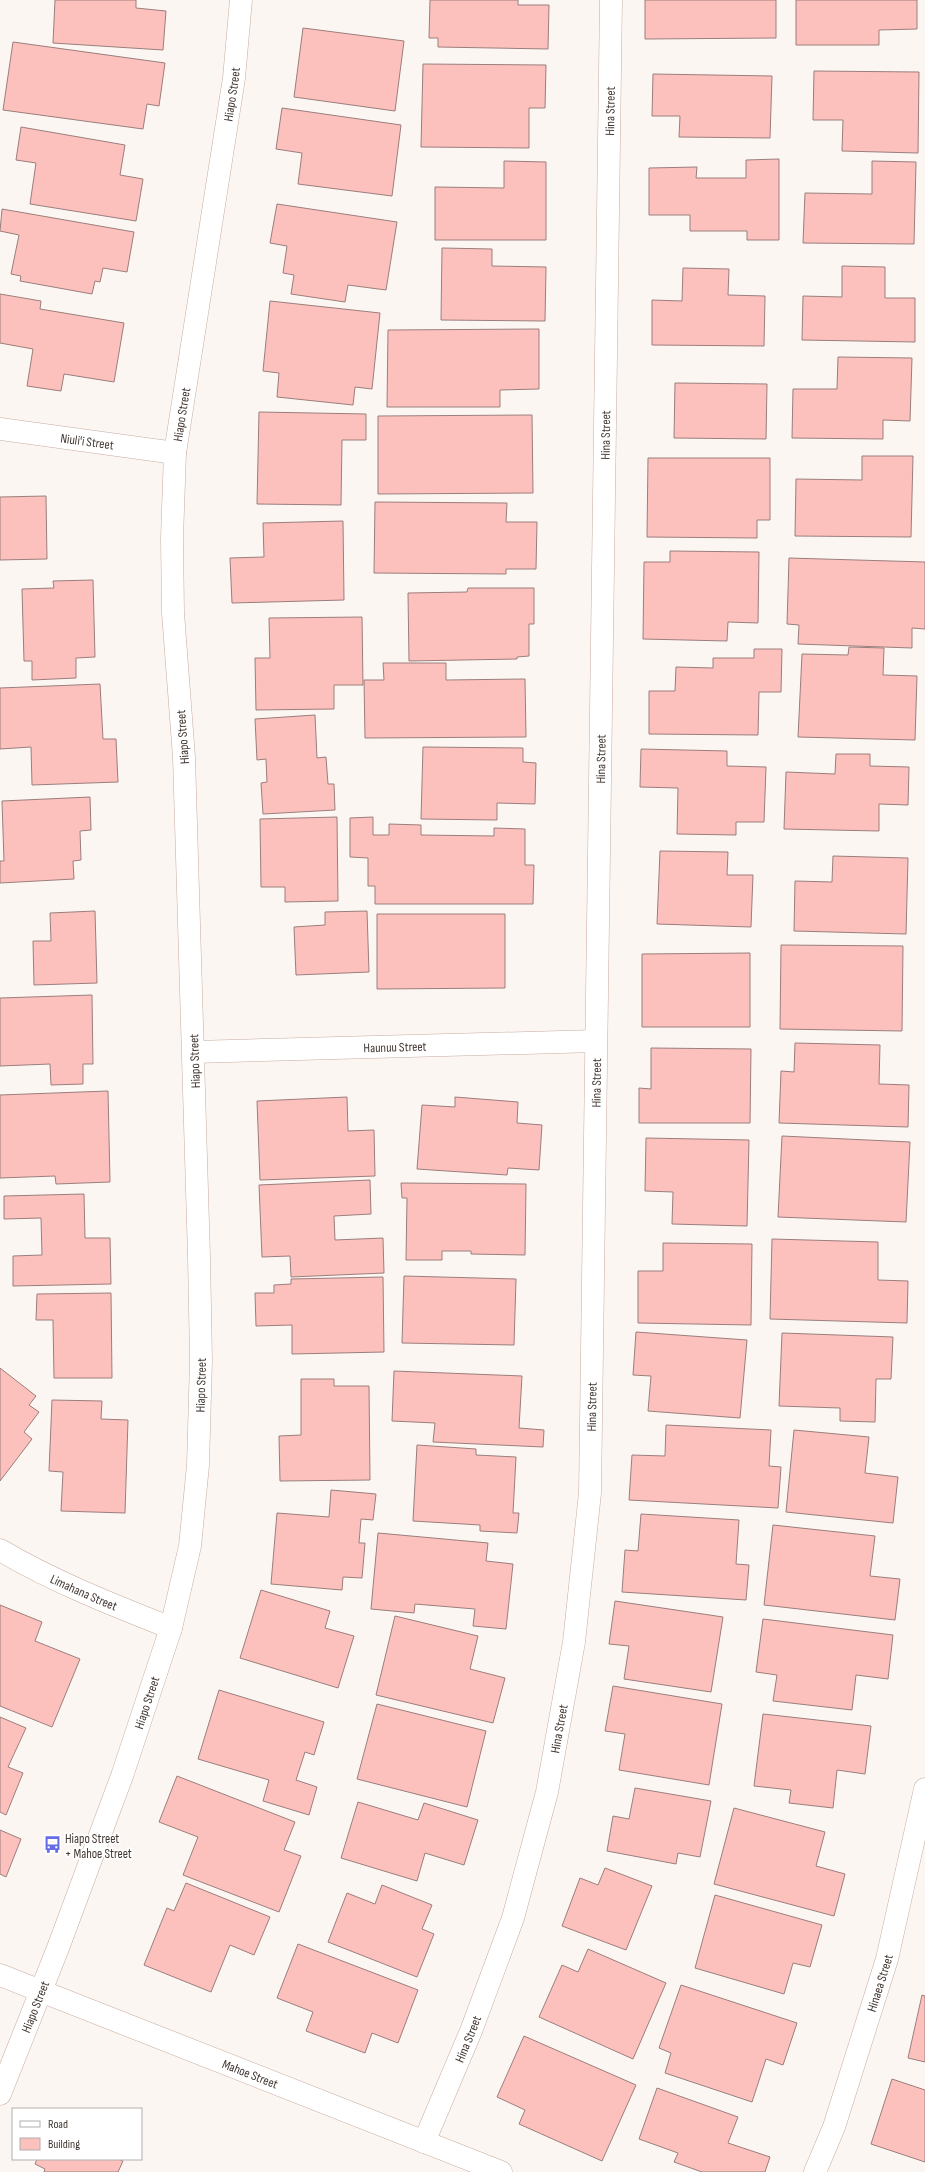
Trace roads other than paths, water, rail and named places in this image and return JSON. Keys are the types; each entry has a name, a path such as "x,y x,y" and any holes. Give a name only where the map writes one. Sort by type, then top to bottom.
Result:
{"street":[{"name":"Hiapo Street","path":"0,2094 41,1991 122,1776 171,1628 190,1546 198,1465 201,1360 194,1052 184,757 173,613 172,538 175,453 234,78 241,0"},
{"name":"Hina Street","path":"424,2142 471,2031 512,1918 547,1792 574,1642 590,1493 611,0"},
{"name":"Niuli'i Street","path":"0,429 175,453"},
{"name":"Haunuu Street","path":"194,1052 596,1041"},
{"name":"Limahana Street","path":"0,1550 29,1568 84,1593 171,1628"},
{"name":"Hinaea Street","path":"814,2172 834,2127 887,1959 925,1789"},
{"name":"Mahoe Street","path":"0,1975 501,2172"}],"place":[{"name":"Hiapo Street + Mahoe Street","path":"52,1845"}]}
